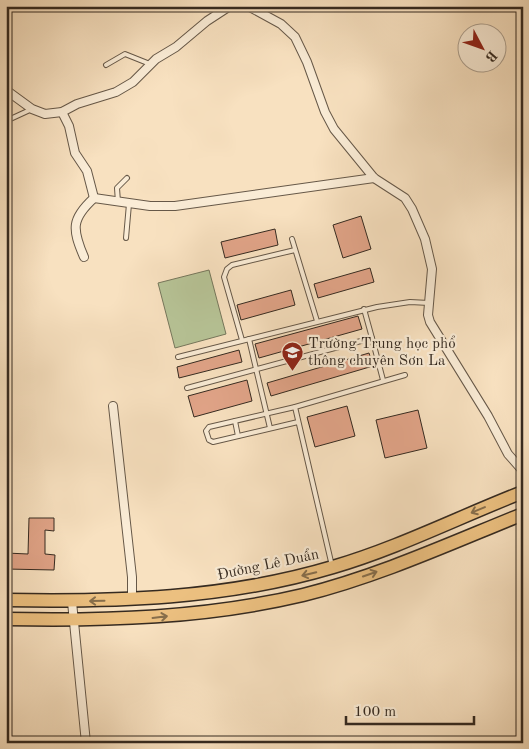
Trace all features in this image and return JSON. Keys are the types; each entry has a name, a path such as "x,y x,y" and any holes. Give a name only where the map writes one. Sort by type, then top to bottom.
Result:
{"main road":[{"name":"Đường Lê Duẩn","path":"6,600 72,602 132,600 202,594 332,568 399,544 523,492"},
{"path":"6,619 151,618 302,595 386,568 523,514"}],"street":[{"path":"6,90 32,109 45,114 62,112 77,104 124,88 150,64 230,6"},
{"path":"248,6 281,24 295,38 334,129 374,178 405,198 419,223 432,269 428,315 434,332 478,400 508,454 523,471"},
{"path":"62,112 69,126 74,153 87,171 94,198"},
{"path":"94,198 150,206 192,205 374,178"},
{"path":"84,257 78,243 75,224 83,208 94,198"},
{"path":"113,406 132,578 132,600"},
{"path":"72,602 86,743"}],"lane":[{"path":"106,65 126,54 150,64"},
{"path":"6,121 32,109"},
{"path":"118,202 117,188 127,178"},
{"path":"126,238 130,204"},
{"path":"292,239 317,321"},
{"path":"242,340 224,276 226,269 232,265 295,250"},
{"path":"178,357 364,309 394,303 429,303"},
{"path":"364,309 383,380"},
{"path":"187,388 372,338"},
{"path":"248,339 257,368 270,428"},
{"path":"298,422 212,442 209,440 206,431 209,427 295,407 404,375"},
{"path":"295,407 332,568"},
{"path":"235,421 238,436"}],"green space":[{"path":"209,270 226,334 175,348 158,283"}],"building":[{"path":"361,216 371,249 343,258 333,225"},
{"path":"275,229 278,245 225,258 221,242"},
{"path":"370,268 374,282 318,298 314,284"},
{"path":"291,290 295,305 241,320 237,305"},
{"path":"358,316 362,329 259,358 255,344"},
{"path":"239,350 242,362 179,378 177,367"},
{"path":"369,353 373,366 271,396 267,383"},
{"path":"247,380 252,401 194,417 188,396"},
{"path":"347,406 355,436 315,447 307,417"},
{"path":"418,410 427,448 385,458 376,420"},
{"path":"29,518 54,518 54,531 45,530 45,554 55,555 54,570 6,569 6,553 28,554"}],"place":[{"name":"Trường Trung học phổ thông chuyên Sơn La","path":"292,371"}]}
